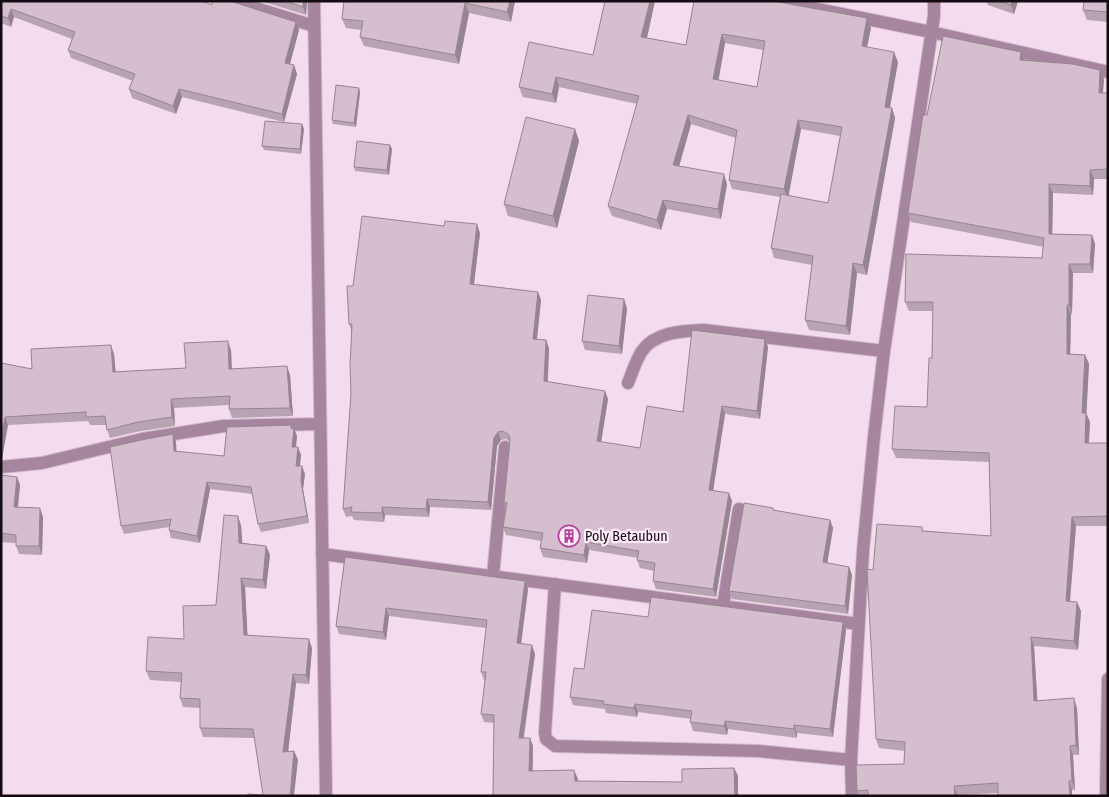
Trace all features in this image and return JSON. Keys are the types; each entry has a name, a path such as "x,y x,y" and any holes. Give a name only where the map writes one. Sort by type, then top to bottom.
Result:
{"street":[{"path":"233,1 314,26"},
{"path":"314,1 326,796"},
{"path":"778,1 931,32 1108,72"},
{"path":"852,796 851,760 859,624 874,437 884,351 934,16 934,1"},
{"path":"628,383 641,352 650,342 668,334 683,331 703,330 884,351"},
{"path":"1,468 42,463 142,439 224,426 320,424"},
{"path":"492,576 506,447"},
{"path":"724,606 739,509"},
{"path":"322,554 859,624"},
{"path":"555,584 545,732 546,739 555,746 758,751 851,760"},
{"path":"1106,796 1108,680"}],"building":[{"path":"1,1 202,1 212,5 212,1 230,1 296,22 285,63 294,65 282,114 179,89 173,106 129,89 135,74 68,50 75,32 11,9 8,18 1,16"},
{"path":"285,1 303,1 303,7"},
{"path":"344,1 510,1 507,12 465,3 455,55 360,37 363,21 342,19"},
{"path":"605,1 650,1 641,37 686,45 694,1 773,1 867,18 862,46 894,52 885,107 892,108 863,265 853,263 846,326 805,320 813,256 771,248 781,194 828,203 842,127 798,120 784,189 729,180 737,130 688,115 673,165 724,174 718,209 663,200 657,220 608,206 639,96 556,77 552,94 519,87 529,42 593,55","holes":["722,34 765,41 757,87 713,79"]},
{"path":"999,1 1012,1 1011,5"},
{"path":"1084,1 1108,1 1108,12 1083,10"},
{"path":"943,36 1021,52 1020,60 1073,64 1100,70 1099,93 1108,93 1108,169 1090,170 1090,186 1049,184 1049,234 1092,235 1090,264 1069,264 1067,354 1085,355 1082,413 1086,413 1085,443 1108,443 1108,516 1072,517 1066,601 1077,602 1074,641 1031,637 1034,701 1074,698 1076,745 1070,746 1072,781 1069,781 1070,796 998,796 998,783 954,786 955,796 868,796 868,790 857,791 856,765 904,764 905,742 876,739 867,569 873,570 877,524 922,527 922,531 991,536 989,453 892,449 895,406 927,407 929,358 932,358 933,302 905,302 906,254 1042,258 1044,238 908,213 923,115 927,115"},
{"path":"336,85 359,88 354,123 332,120"},
{"path":"526,117 575,129 553,216 504,204"},
{"path":"265,121 302,124 300,149 262,146"},
{"path":"357,141 390,145 387,170 354,167"},
{"path":"362,216 444,226 445,221 477,224 470,284 538,292 533,339 546,340 544,381 605,391 597,441 640,448 647,406 683,412 692,330 765,339 757,411 722,406 709,490 729,493 713,589 653,581 655,563 637,560 639,551 586,542 584,555 540,548 543,533 503,527 507,503 504,502 510,440 509,435 503,431 498,432 494,438 488,502 427,499 426,509 382,507 382,513 351,512 352,507 343,509 351,394 352,324 349,324 347,286 353,286"},
{"path":"588,295 624,299 619,346 582,341"},
{"path":"228,341 229,369 287,366 290,408 229,409 230,396 171,399 172,417 138,422 107,430 105,416 86,417 86,412 5,417 1,437 1,363 32,369 31,349 111,345 113,372 186,368 184,343"},
{"path":"291,425 291,428 294,429 292,447 298,447 296,466 302,466 301,481 307,516 258,524 251,487 207,482 197,536 169,530 171,519 121,526 110,447 173,434 174,451 224,456 227,427"},
{"path":"1,475 17,477 14,507 40,508 39,546 16,546 16,535 1,533"},
{"path":"744,503 830,520 823,562 849,567 845,606 729,591"},
{"path":"224,515 238,516 239,543 266,546 263,580 241,578 244,635 309,639 306,675 293,674 283,752 294,751 290,796 247,796 248,794 263,795 253,729 200,728 200,699 180,698 182,673 146,671 148,637 184,639 183,606 216,605"},
{"path":"345,557 525,581 517,643 532,645 519,738 530,738 529,771 574,770 575,781 682,782 682,769 734,768 735,796 493,796 494,715 481,714 486,672 481,672 487,620 386,608 383,632 336,626"},
{"path":"651,597 843,622 830,729 794,725 794,729 725,721 724,726 690,722 692,711 635,704 634,708 603,704 604,701 570,697 574,668 584,669 592,610 648,617"}],"place":[{"name":"Poly Betaubun","path":"569,536"}]}
